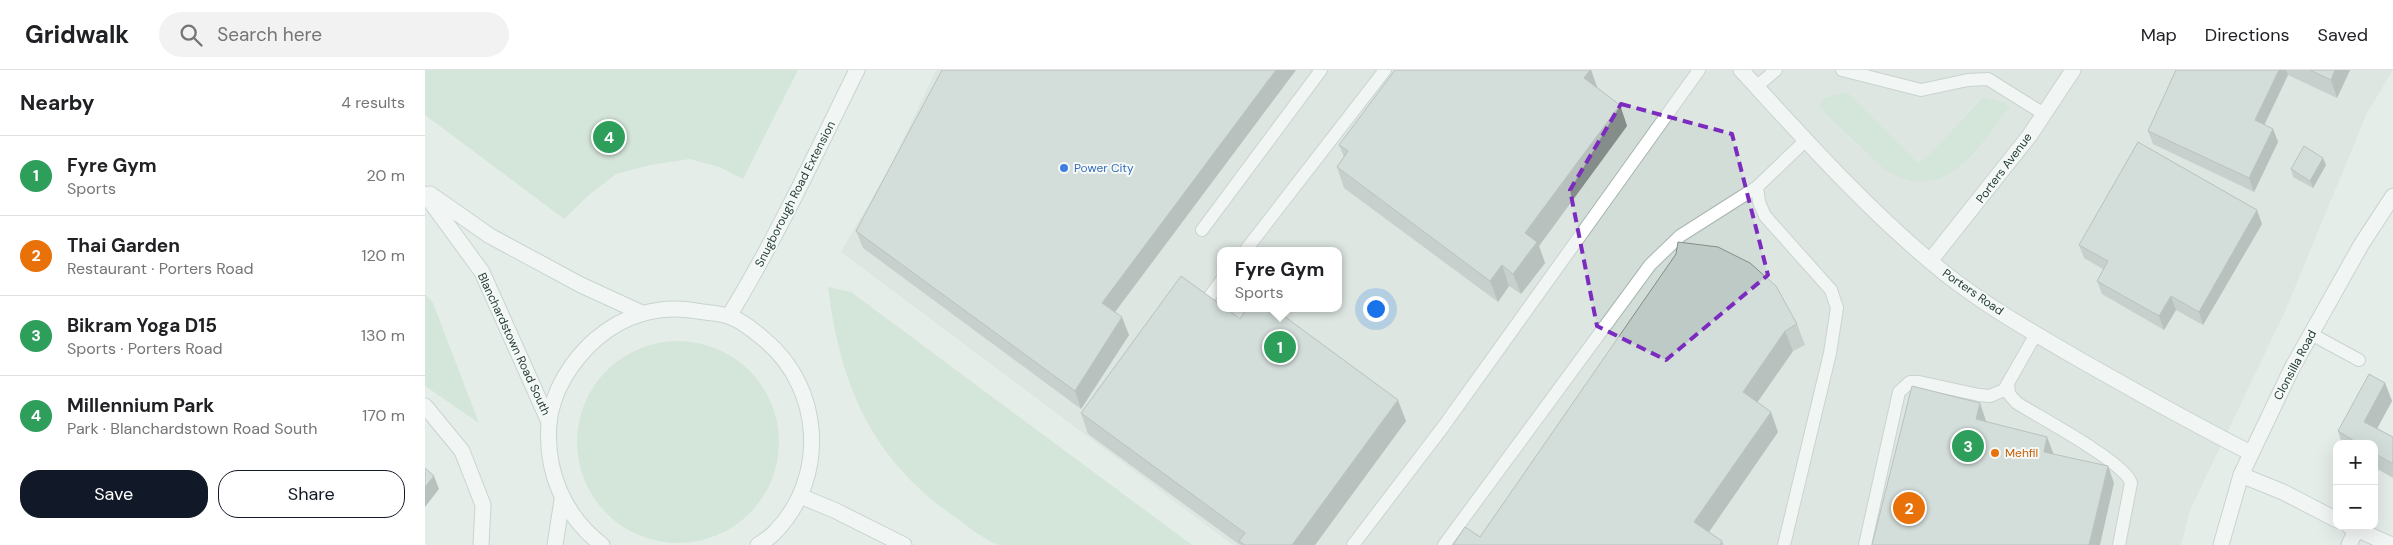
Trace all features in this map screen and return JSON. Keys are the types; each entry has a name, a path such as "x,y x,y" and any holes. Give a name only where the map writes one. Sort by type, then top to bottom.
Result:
{"street":[{"name":"Snugborough Road Extension","path":"729,316 757,271 794,201 857,70"},
{"name":"Porters Road","path":"1741,70 1832,170 1930,262 1993,308 2036,334 2198,427 2251,453"},
{"name":"Porters Avenue","path":"1930,262 1989,188 2044,114 2073,70"},
{"path":"425,190 491,236 581,285 642,313"},
{"name":"Blanchardstown Road South","path":"425,194 482,272 549,422"},
{"name":"Clonsilla Road","path":"2221,545 2241,475 2251,453 2311,334 2361,245 2393,196"},
{"path":"602,545 585,533 562,500 550,462 549,422 561,383 581,352 609,329 642,313 678,307 729,316 750,327 779,352 800,384 811,420 811,459 800,496 776,531 758,545"},
{"path":"425,406 462,451 483,504 481,545"},
{"path":"2241,475 2283,492 2333,518"},
{"path":"800,496 834,510 904,545"},
{"path":"555,545 562,500"},
{"path":"2349,545 2352,530"},
{"path":"2357,530 2392,545"}],"lane":[{"path":"1202,230 1321,70"},
{"path":"1248,247 1385,70"},
{"path":"1353,545 1443,427 1699,70"},
{"path":"1756,86 1776,70"},
{"path":"1842,70 1921,90 1930,90 1968,80 1987,79 2044,114"},
{"path":"1444,545 1650,265 1680,236 1757,187 1805,140"},
{"path":"1757,187 1759,202 1765,216 1831,290 1837,308 1830,353 1784,545"},
{"path":"1208,298 1217,286"},
{"path":"1865,545 1899,392 1910,382 1919,382 1990,396 2004,390 2036,334"},
{"path":"2311,334 2359,360"},
{"path":"2008,383 2009,394 2017,403 2113,462 2130,476 2131,483 2119,545"}],"highlighted area":[{"path":"1621,104 1732,134 1768,275 1666,360 1597,326 1570,190"}],"shaded area":[{"path":"936,70 2393,70 2367,113 2286,309 2190,510 2181,545 1233,545 841,252 891,165"}],"green space":[{"path":"425,70 798,70 743,179 719,167 690,159 650,165 616,174 589,195 564,219 425,115"},
{"path":"1847,92 1918,163 1926,158 1984,97 2005,103 2009,107 1971,156 1956,169 1940,178 1923,182 1904,179 1883,168 1819,107 1824,98"},
{"path":"828,287 851,292 1192,545 1000,545 973,530 929,497 904,473 883,447 866,419 852,389 841,357"},
{"path":"425,294 433,303 479,423 425,386"},
{"path":"668,341 688,341 707,345 726,353 750,370 762,386 771,403 777,422 779,442 777,462 771,481 762,498 750,514 726,531 707,539 688,543 668,543 649,539 630,531 606,514 589,490 581,471 577,452 577,432 581,413 589,394 606,370 630,353 649,345"}],"building":[{"name":"Power City","path":"942,70 1276,70 1102,303 1122,317 1075,391 856,231"},
{"path":"1395,70 1590,70 1584,78 1620,105 1525,233 1537,242 1513,274 1502,265 1490,281 1337,167 1348,151 1339,145"},
{"path":"2176,70 2279,70 2255,120 2273,129 2249,178 2148,131"},
{"path":"2310,70 2335,70 2331,80"},
{"path":"2138,142 2257,210 2199,312 2171,296 2159,316 2097,281 2108,261 2079,245"},
{"path":"2304,146 2323,158 2310,181 2291,169"},
{"path":"1678,242 1718,247 1750,263 1776,286 1797,324 1785,331 1743,392 1771,412 1694,522 1722,541 1720,545 1453,545 1465,527 1480,537 1676,254"},
{"path":"1181,276 1217,302 1217,312 1231,312 1240,319 1244,312 1278,312 1398,400 1292,545 1245,545 1239,541 1245,533 1081,413"},
{"path":"2369,374 2385,383 2364,422 2393,437 2393,464 2378,455 2378,440 2353,440 2338,431"},
{"path":"1912,386 1980,403 1976,419 2047,437 2044,452 2108,466 2089,545 1872,545"},
{"path":"425,468 434,476 425,487"}],"place":[{"name":"Millennium Park","path":"609,137"},
{"name":"Power City","path":"1064,168"},
{"name":"Fyre Gym","path":"1280,347"},
{"name":"Bikram Yoga D15","path":"1968,446"},
{"name":"Mehfil","path":"1995,453"},
{"name":"Thai Garden","path":"1909,508"}]}
